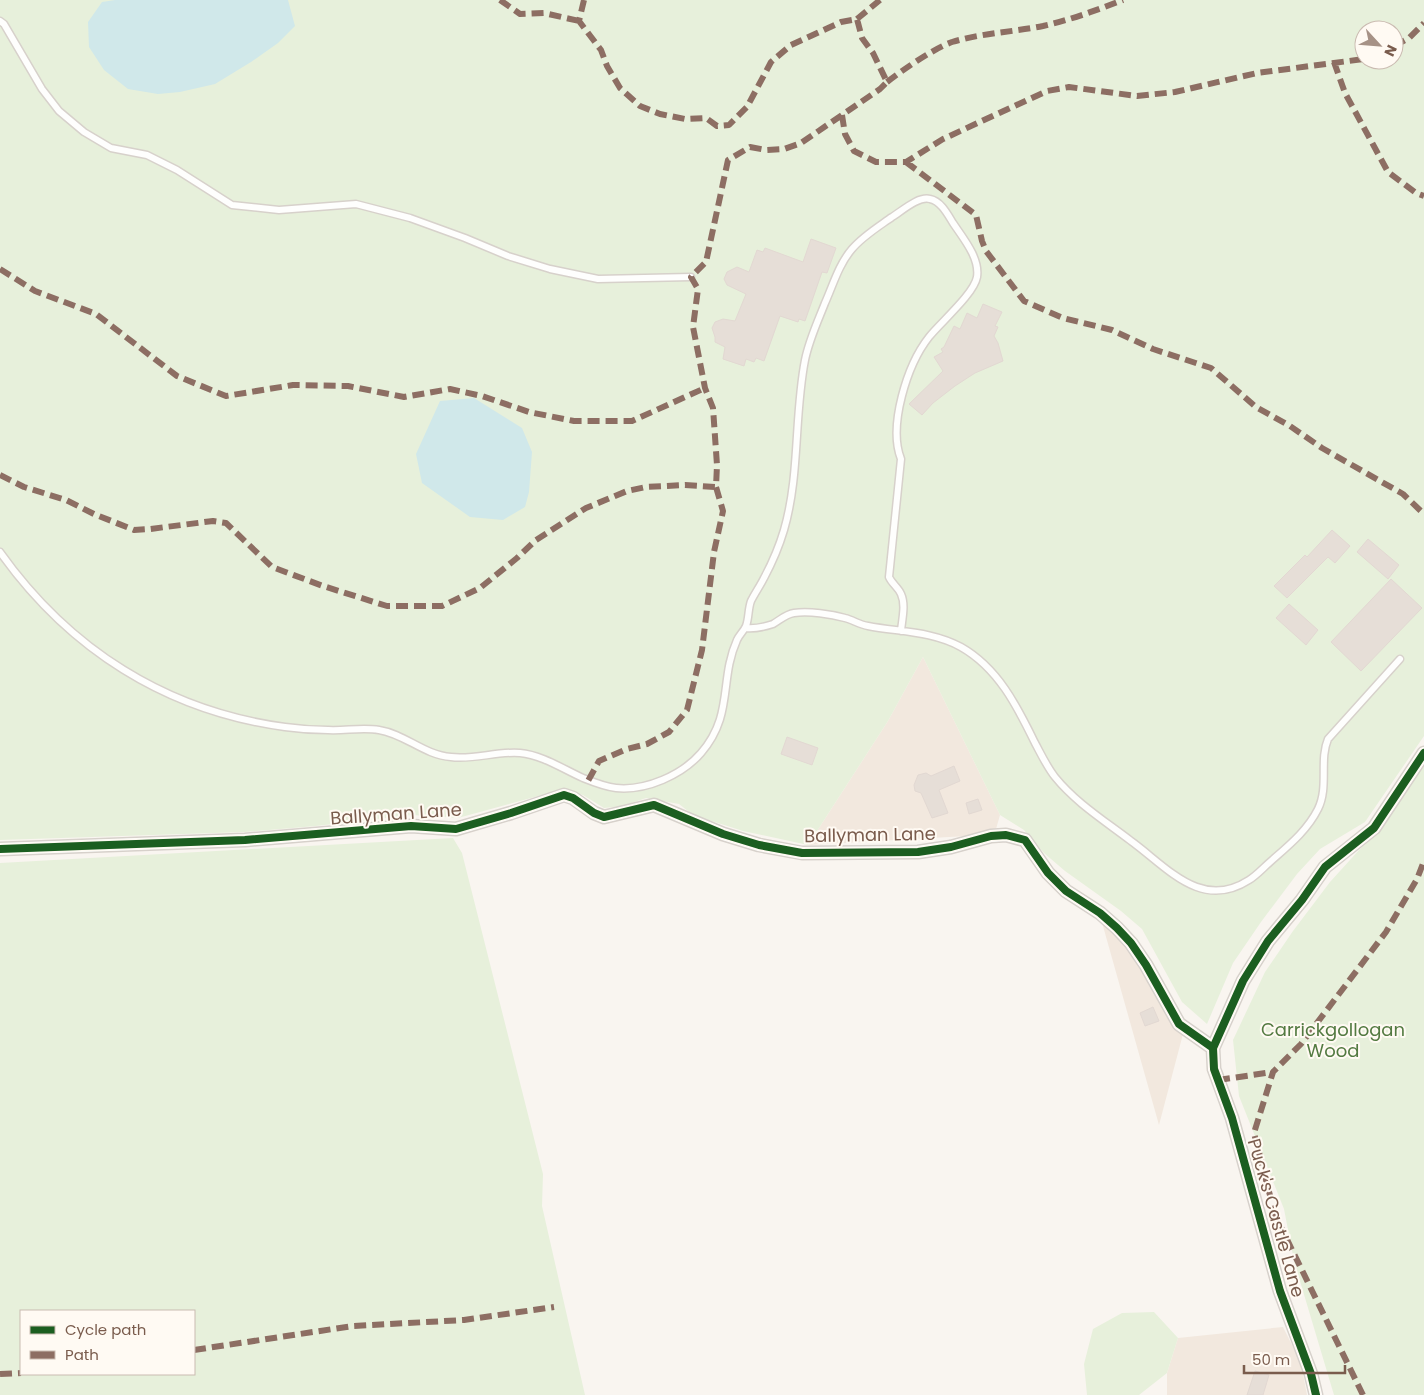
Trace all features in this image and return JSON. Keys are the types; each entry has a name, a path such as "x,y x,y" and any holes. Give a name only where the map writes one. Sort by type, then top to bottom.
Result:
{"street":[{"path":"1213,1048 1243,981 1268,941 1302,900 1325,867 1374,828 1424,753"},
{"name":"Ballyman Lane","path":"0,849 245,840 410,826 456,829 564,795 573,798 604,818 654,805 723,834 802,853 918,852 951,847 991,836 1006,835 1025,840 1048,873 1066,891 1100,913 1117,928 1131,943 1146,966 1179,1024 1213,1048"},
{"name":"Puck's Castle Lane","path":"1213,1048 1214,1069 1232,1118 1280,1292 1311,1374 1316,1395"}],"lane":[{"path":"0,21 4,24 42,89 59,111 84,132 112,148 147,155 177,170 232,205 279,210 356,204 410,218 508,256 550,269 598,279 691,277"},
{"path":"0,552 32,593 64,626 102,657 140,680 212,712 261,724 327,730 382,730 431,754 447,757 469,759 515,752 533,755 588,781 617,788 643,786 664,780 684,769 701,753 715,734 723,713 733,653 739,636 745,628 752,598 763,581 784,532 792,496 806,354 841,265 851,249 867,234 907,207 929,198 940,204 968,247 976,263 977,277 972,289 926,341 914,363 905,387 898,417 896,442 901,459 889,577 900,591 904,601 901,631"},
{"path":"745,628 754,629 772,624 794,613 844,618 865,626 930,636 948,641 962,648 987,667 1001,682 1012,697 1054,776 1073,796 1095,815 1147,852 1169,872 1185,883 1201,889 1220,890 1236,887 1250,880 1297,838 1308,824 1319,807 1323,789 1324,748 1328,739 1400,659"}],"shaded area":[{"path":"923,657 1000,815 996,829 967,836 808,845 888,721"},
{"path":"1101,919 1126,939 1183,1034 1159,1125"},
{"path":"1283,1327 1301,1363 1307,1395 1167,1395 1167,1373 1178,1338"}],"green space":[{"path":"0,0 1424,0 1424,736 1365,822 1320,849 1297,874 1233,963 1207,1024 1182,1002 1142,929 1121,911 1065,871 1044,853 1024,830 1000,815 923,657 888,721 808,845 743,831 693,815 679,804 646,798 623,806 604,808 583,795 564,789 458,818 412,815 245,832 0,840"},
{"name":"Carrickgollogan Wood","path":"1424,765 1424,1395 1334,1395 1294,1261 1284,1209 1239,1096 1233,1040 1265,972 1293,931 1330,882 1360,849 1380,831"},
{"path":"453,838 462,853 543,1174 542,1206 585,1395 0,1395 0,863"},
{"path":"1154,1312 1178,1338 1167,1373 1139,1395 1087,1395 1084,1364 1093,1329 1122,1313"}],"water":[{"path":"115,0 288,0 295,26 278,43 215,84 180,92 158,94 128,89 104,70 89,47 88,22 102,2"},
{"path":"474,398 522,428 532,452 529,492 525,507 503,520 470,517 422,483 416,454 440,401"}],"building":[{"path":"811,239 836,248 827,273 822,272 805,321 799,319 798,322 780,316 764,361 756,358 754,362 746,359 744,366 723,359 725,347 715,342 712,328 715,322 723,319 735,321 746,294 727,285 724,279 727,272 737,267 749,272 757,250 763,252 765,248 803,262"},
{"path":"983,304 1002,312 995,326 998,327 994,336 1003,361 975,373 955,386 933,403 922,415 909,404 943,371 934,357 943,352 941,349 944,347 954,326 960,329 967,313 977,318"},
{"path":"1332,530 1350,546 1335,563 1328,557 1287,598 1274,586 1305,555 1307,557"},
{"path":"1368,539 1399,565 1388,579 1357,552"},
{"path":"1391,579 1422,608 1361,671 1331,642"},
{"path":"1289,604 1318,630 1306,645 1276,618"},
{"path":"787,737 818,748 812,765 781,754"},
{"path":"954,766 960,781 939,790 948,813 932,818 921,793 915,791 914,785 918,775 926,773 931,776"},
{"path":"978,799 982,810 969,814 966,803"},
{"path":"1153,1007 1159,1021 1145,1026 1140,1013"},
{"path":"1255,1371 1269,1375 1263,1395 1247,1395"}],"marked path":[{"path":"500,0 520,14 544,13 579,21"},
{"path":"584,0 579,21 601,50 607,66 620,88 640,106 660,114 685,119 706,118 717,126 729,125 747,107 771,62 791,45 841,22 857,19 862,38 873,53 887,82 880,89 801,143 784,149 766,150 750,147 728,160 706,262 691,277 698,289 693,327 705,388 713,408 717,465 716,487 723,511 714,552 702,650 687,710 669,732 647,744 627,749 599,761 588,781"},
{"path":"857,19 880,0"},
{"path":"887,82 910,65 952,42 1053,24 1123,0"},
{"path":"1404,41 1424,23"},
{"path":"842,115 845,134 854,151 876,162 906,162 943,139 1047,91 1069,87 1137,96 1175,92 1257,73 1354,60"},
{"path":"1334,62 1345,93 1388,172 1416,193 1424,196"},
{"path":"906,162 976,215 986,251 1024,301 1063,318 1112,330 1153,349 1211,368 1256,407 1290,426 1322,448 1403,494 1424,514"},
{"path":"0,269 35,291 96,314 177,376 226,396 293,385 348,386 404,397 450,389 482,396 529,412 574,421 632,421 705,388"},
{"path":"0,475 24,487 66,500 94,514 134,530 213,521 226,523 272,567 323,586 387,606 442,606 480,588 536,540 586,508 627,491 646,487 685,485 716,487"},
{"path":"1363,1395 1275,1215 1254,1133 1273,1072 1301,1044 1386,932 1417,879 1424,861"},
{"path":"1218,1080 1273,1072"},
{"path":"195,1350 353,1326 464,1320 554,1307"},
{"path":"0,1374 20,1373"}],"cycle path":[{"path":"1316,1395 1311,1374 1280,1291 1232,1118 1214,1069 1213,1048 1243,981 1268,941 1302,900 1325,867 1374,828 1424,753"},
{"path":"0,849 245,840 411,826 456,829 564,795 573,798 594,813 604,817 654,805 723,834 759,845 802,853 918,852 951,847 991,836 1006,835 1025,840 1048,873 1066,891 1100,913 1117,928 1131,943 1146,965 1179,1024 1213,1048"}]}
